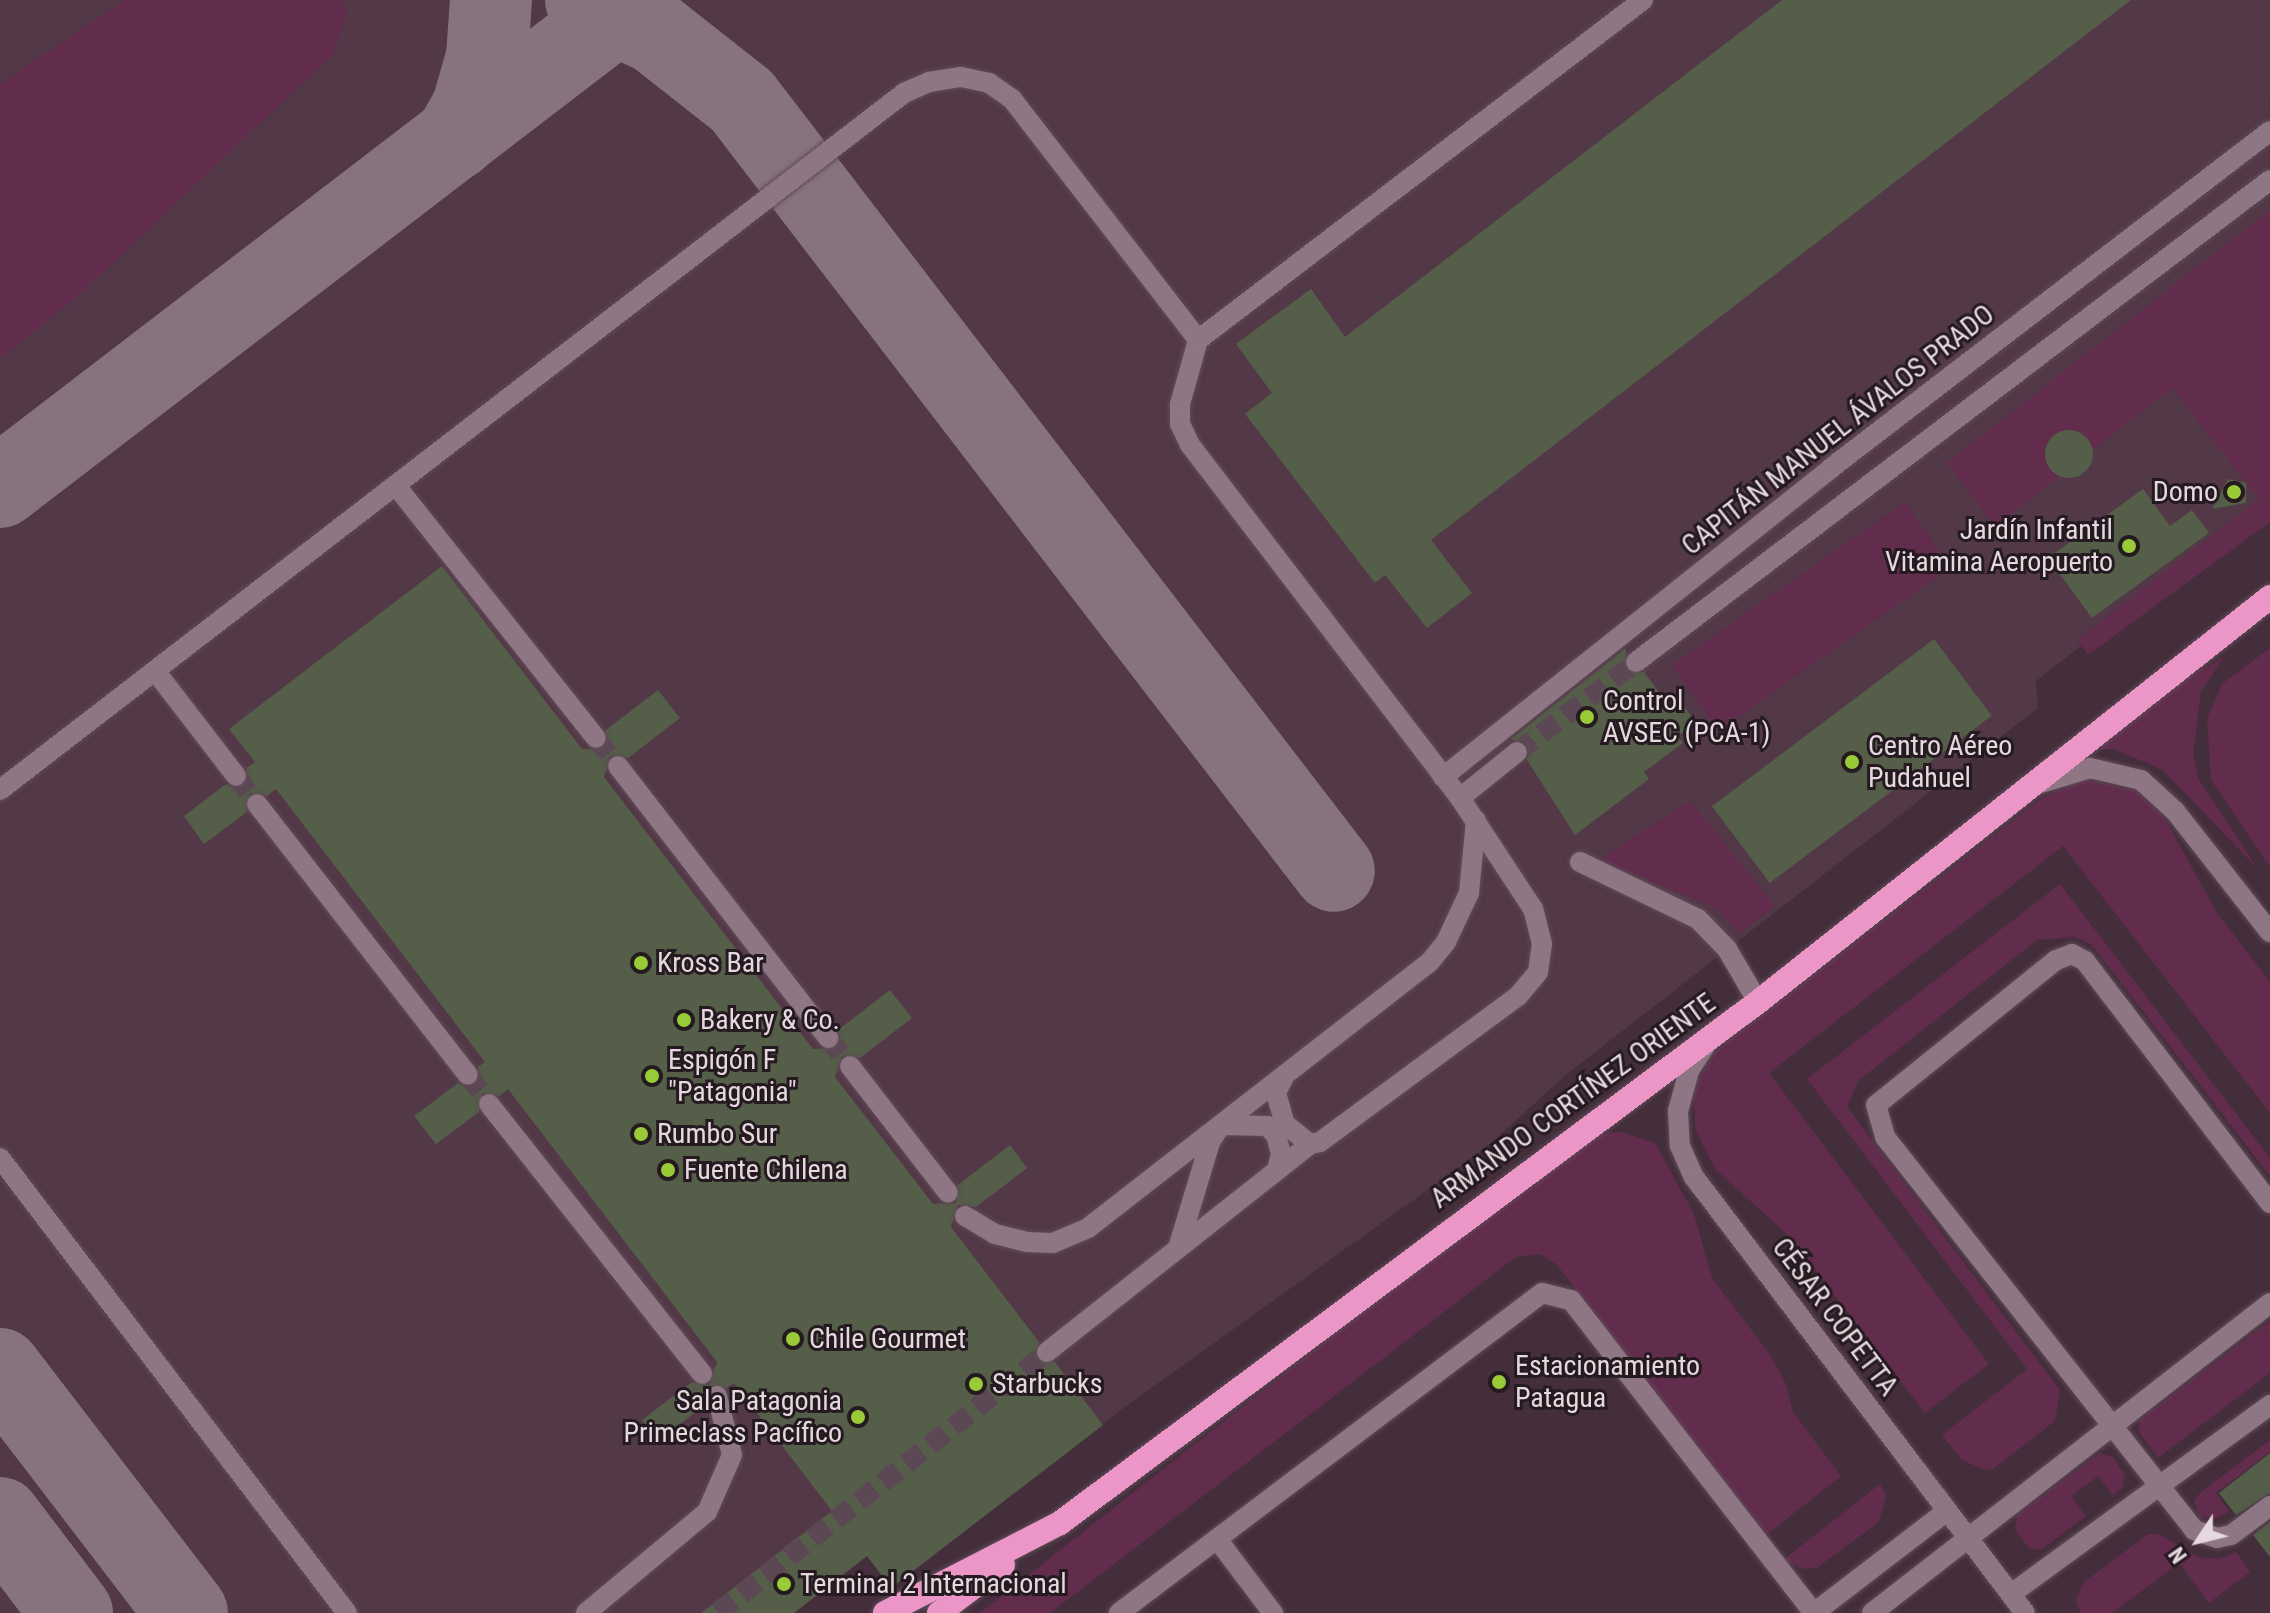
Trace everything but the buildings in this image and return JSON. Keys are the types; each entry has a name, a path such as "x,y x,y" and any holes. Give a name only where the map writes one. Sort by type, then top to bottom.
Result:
{"highway":[{"name":"ARMANDO CORTÍNEZ ORIENTE","path":"885,1613 1060,1523 1758,1002 2270,597"},
{"path":"939,1613 1060,1523"}],"street":[{"path":"1047,1352 1310,1144 1328,1137 1518,996 1538,972 1542,944 1533,909 1460,798 1190,445 1180,424 1180,404 1198,340 1643,0"},
{"path":"0,790 397,487 904,93 929,82 961,77 989,83 1012,99 1198,340"},
{"name":"CAPITÁN MANUEL ÁVALOS PRADO","path":"1443,777 2270,131"},
{"name":"CAPITÁN MANUEL ÁVALOS PRADO","path":"1636,662 2270,180"},
{"path":"397,487 596,738"},
{"path":"1691,581 1739,582 1760,527"},
{"path":"2247,615 2270,607"},
{"path":"156,672 236,776"},
{"path":"1460,798 1517,752"},
{"path":"618,766 828,1038"},
{"path":"2012,799 2041,783 2090,768 2141,780 2175,811 2270,932"},
{"path":"257,804 468,1075"},
{"path":"965,1216 1011,1239 1053,1243 1071,1237 1221,1125 1429,963 1446,942 1469,893 1476,820"},
{"path":"1580,862 1698,919 1727,949 1758,1002"},
{"path":"2270,1203 2085,961 2072,954 2056,960 1876,1105 1885,1137 2158,1489 2194,1530 2217,1538 2231,1535 2270,1506"},
{"name":"CÉSAR COPETTA","path":"1713,1036 1681,1091 1678,1132 1686,1161 1705,1193 1968,1539 2013,1605"},
{"path":"850,1066 948,1193"},
{"path":"1285,1075 1276,1093 1278,1111 1291,1130 1310,1144"},
{"path":"489,1104 702,1374"},
{"path":"1221,1125 1267,1126 1276,1135 1281,1154 1277,1170"},
{"path":"1179,1246 1210,1142 1221,1125"},
{"path":"0,1158 347,1613"},
{"path":"1119,1613 1542,1293 1571,1300 1814,1613 1947,1511"},
{"path":"1872,1613 2270,1303"},
{"path":"586,1613 707,1512 732,1455 717,1396"},
{"path":"2013,1605 2158,1489 2270,1405"},
{"path":"1217,1539 1273,1613"}],"shaded area":[{"path":"0,0 2270,0 2269,499 2036,681 2038,708 1567,1074 1482,1151 1122,1409 891,1588 867,1556 794,1613 0,1613"},
{"path":"125,0 342,0 347,12 334,53 77,297 0,358 0,84"},
{"path":"2270,210 2270,522 2088,655 2077,640 2259,499 2172,388 1995,526 1947,463"},
{"path":"1905,502 1951,568 1718,730 1672,665"},
{"path":"2270,648 2270,867 2211,780 2207,718 2222,684"},
{"path":"2224,657 2201,691 2193,754 2198,778 2258,869 2163,770 2114,749 2086,749 2143,702"},
{"path":"2084,779 2134,790 2163,815 2217,913 2270,982 2270,1113 2063,846 1769,1073 1989,1364 1925,1413 1789,1236 1716,1170 1695,1129 1694,1088 1713,1053 2042,798"},
{"path":"1690,801 1775,906 1740,933 1716,908 1599,860"},
{"path":"2060,884 2270,1158 2270,1176 2091,944 2074,937 2037,940 1858,1081 1847,1107 2060,1390 2055,1421 1993,1469 1985,1470 1962,1460 1942,1435 2027,1369 1807,1079"},
{"path":"1621,1132 1655,1143 1694,1214 1712,1278 1769,1353 1785,1382 1793,1412 1841,1476 1765,1536 1556,1264 1540,1254 1516,1257 1050,1613 980,1613 1485,1216 1602,1133"},
{"path":"2270,1321 2270,1373 2158,1458 2139,1432 2139,1420"},
{"path":"2270,1440 2270,1452 2216,1493 2229,1511 2215,1519 2200,1517 2194,1501 2200,1493"},
{"path":"2100,1453 2113,1457 2125,1476 2123,1487 2113,1495 2098,1476 2071,1496 2086,1516 2041,1550 2029,1548 2015,1530 2017,1515"},
{"path":"1880,1484 1886,1495 1879,1522 1817,1568 1802,1569 1783,1560"},
{"path":"2148,1534 2159,1534 2198,1557 2219,1559 2236,1552 2250,1572 2209,1603 2179,1563 2112,1613 2080,1613 2076,1599 2084,1582"}],"taxiway":[{"path":"455,139 473,106 487,57 491,0"},
{"path":"586,0 657,34 742,101 1334,871"},
{"path":"0,487 635,0"},
{"path":"0,1369 187,1613"},
{"path":"0,1518 72,1613"}],"tunnel":[{"path":"1517,752 1636,662"},
{"path":"596,738 618,766"},
{"path":"236,776 257,804"},
{"path":"828,1038 850,1066"},
{"path":"468,1075 489,1104"},
{"path":"718,1613 1047,1352"}],"place":[{"name":"Domo","path":"2234,492"},
{"name":"Jardín Infantil Vitamina Aeropuerto","path":"2129,546"},
{"name":"Control AVSEC (PCA-1)","path":"1587,717"},
{"name":"Centro Aéreo Pudahuel","path":"1852,762"},
{"name":"Kross Bar","path":"641,963"},
{"name":"Bakery & Co.","path":"684,1020"},
{"name":"Espigón F \"Patagonia\"","path":"652,1076"},
{"name":"Rumbo Sur","path":"641,1134"},
{"name":"Fuente Chilena","path":"668,1170"},
{"name":"Chile Gourmet","path":"793,1339"},
{"name":"Estacionamiento Patagua","path":"1499,1382"},
{"name":"Starbucks","path":"976,1384"},
{"name":"Sala Patagonia Primeclass Pacífico","path":"858,1417"},
{"name":"Terminal 2 Internacional","path":"784,1584"}]}
